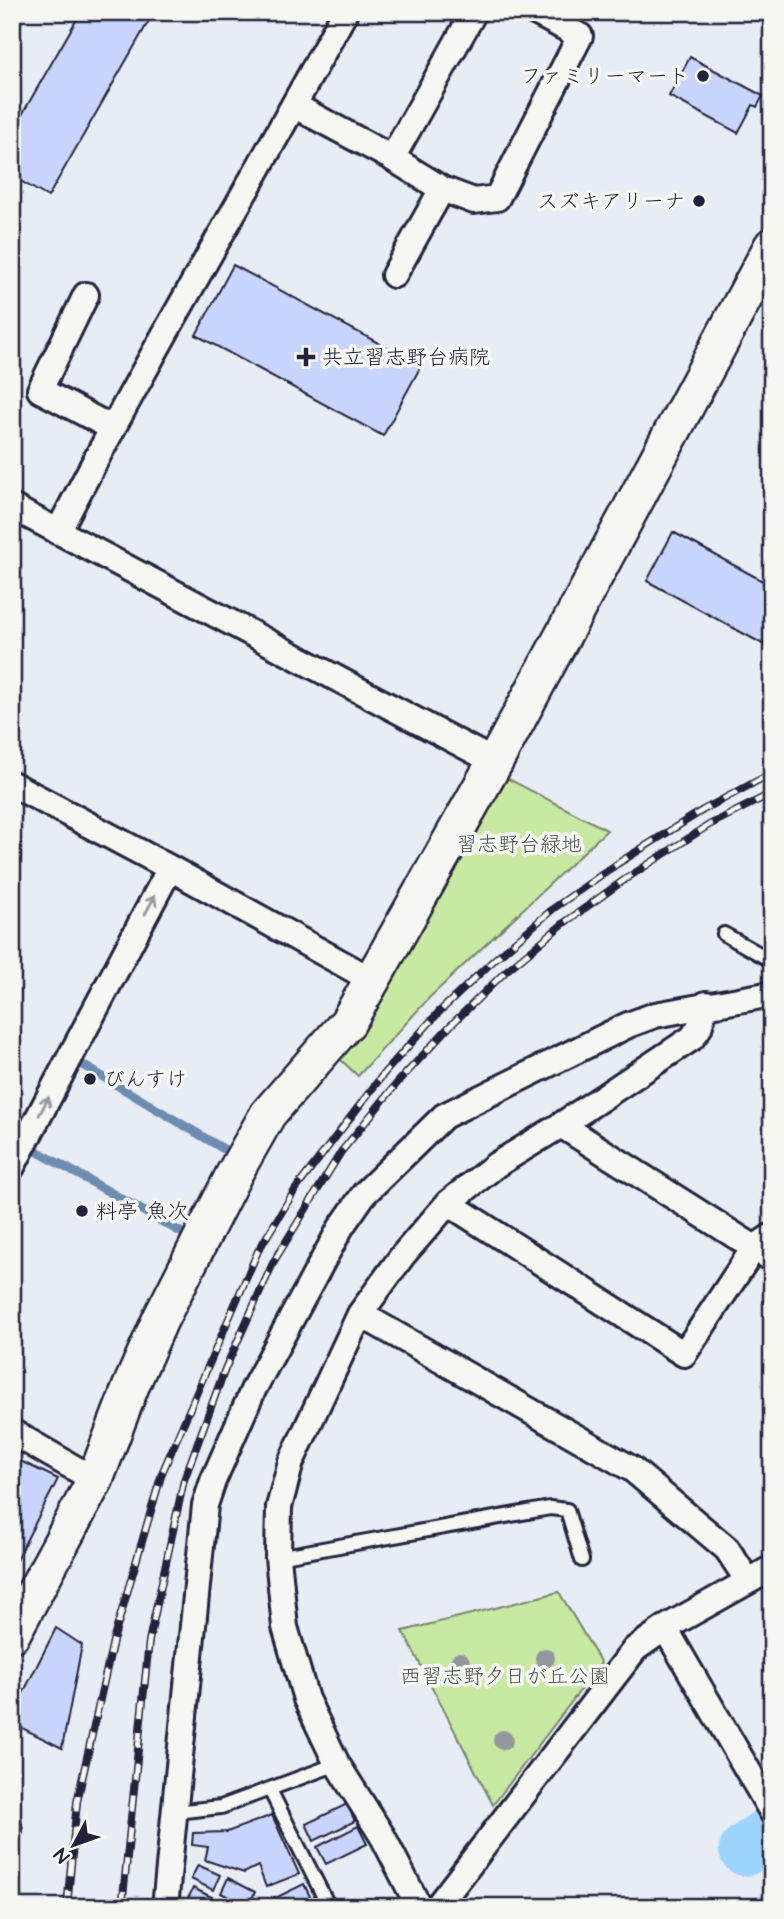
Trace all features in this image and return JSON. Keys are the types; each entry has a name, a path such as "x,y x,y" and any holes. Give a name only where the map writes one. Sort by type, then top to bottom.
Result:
{"street":[{"path":"58,532 111,428 295,106 345,12"},
{"path":"392,158 474,12"},
{"path":"295,106 392,158 442,189 474,201 497,198 580,36 535,12"},
{"path":"394,275 442,189"},
{"path":"12,1634 95,1480 160,1320 234,1174 268,1114 348,1022 495,762 772,246"},
{"path":"86,295 40,390 111,428"},
{"path":"12,508 495,762"},
{"path":"12,784 372,980"},
{"path":"12,1167 170,868"},
{"path":"165,1907 205,1505 254,1388 341,1227 364,1194 444,1116 655,1015 772,994"},
{"path":"419,1907 383,1837 337,1764 306,1699 285,1627 278,1557 279,1507 291,1462 360,1314 403,1255 448,1203 496,1165 692,1038 699,1028 706,1004"},
{"path":"448,1203 684,1354 766,1248 561,1125"},
{"path":"360,1314 632,1469 727,1549 748,1581"},
{"path":"12,1432 95,1480"},
{"path":"437,1907 635,1649 665,1628 772,1568"},
{"path":"665,1628 772,1812"}],"lane":[{"path":"724,934 772,961"},
{"path":"278,1557 550,1508 567,1510 582,1560"},
{"path":"175,1812 221,1807 337,1764"},
{"path":"270,1790 330,1907"},
{"path":"12,1814 15,1831 12,1837"}],"green space":[{"name":"習志野台緑地","path":"499,774 607,830 429,998 358,1076 339,1058"},
{"name":"西習志野夕日が丘公園","path":"559,1592 601,1663 493,1805 403,1631"}],"building":[{"path":"81,12 154,12 48,197 12,176 12,132"},
{"name":"ファミリーマート","path":"690,57 763,96 757,107 753,105 738,133 669,96"},
{"path":"233,265 421,366 383,436 196,335"},
{"path":"673,532 772,586 772,649 647,581"},
{"path":"12,1457 58,1479 12,1568"},
{"path":"56,1628 82,1645 62,1748 12,1723 12,1715"},
{"path":"347,1804 355,1821 314,1841 306,1824"},
{"path":"272,1815 299,1874 266,1887 258,1866 244,1873 205,1860 208,1847 192,1845 193,1833 227,1832"},
{"path":"358,1826 367,1844 326,1864 317,1847"},
{"path":"198,1865 220,1875 213,1890 191,1879"},
{"path":"228,1878 255,1892 248,1907 221,1893"},
{"path":"304,1884 315,1907 272,1907 271,1900"},
{"path":"193,1888 232,1907 184,1907"}],"waterway":[{"path":"73,1059 237,1157"},
{"path":"33,1149 193,1239"},
{"path":"745,1850 772,1830"}],"railway":[{"path":"67,1907 77,1802 113,1641 162,1473 258,1251 295,1190 385,1072 439,1012 495,959 554,908 617,864 703,810 772,773"},
{"path":"122,1907 149,1641 184,1480 225,1369 274,1261 341,1152 398,1082 506,971 564,923 627,878 709,825 772,793"}],"place":[{"name":"ファミリーマート","path":"703,76"},
{"name":"スズキアリーナ","path":"699,201"},
{"name":"共立習志野台病院","path":"306,357"},
{"name":"びんすけ","path":"90,1079"},
{"name":"料亭 魚次","path":"82,1211"}]}
